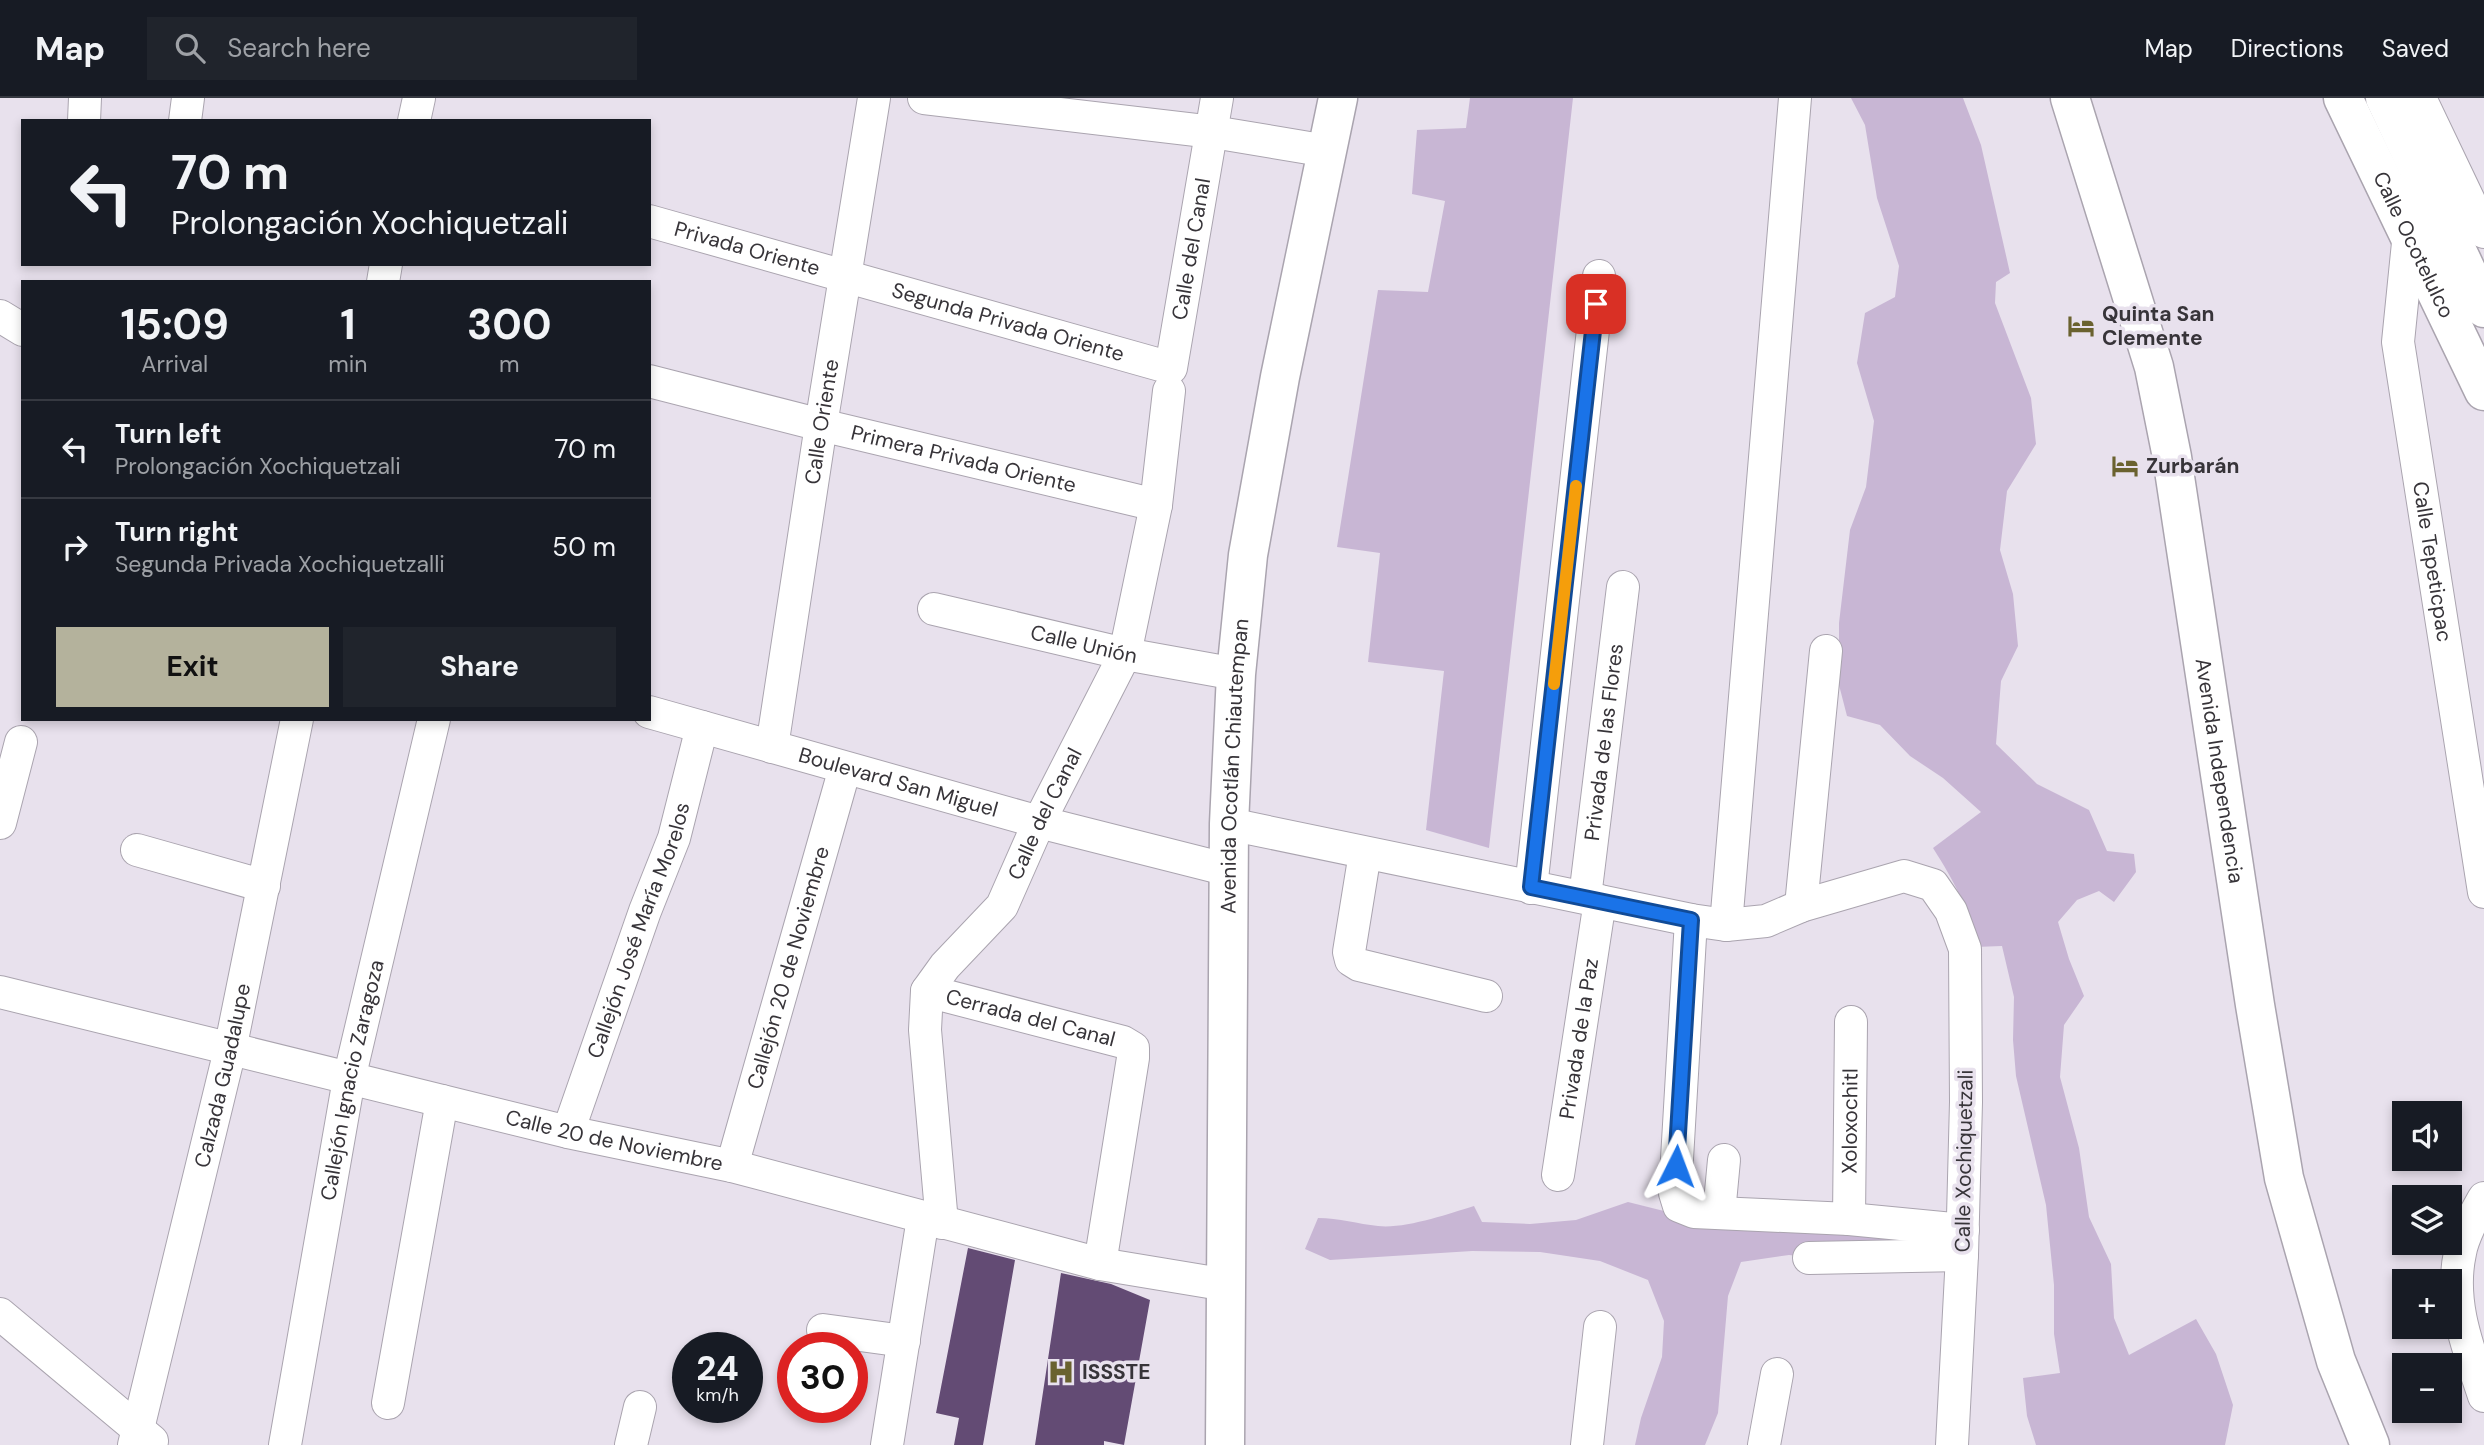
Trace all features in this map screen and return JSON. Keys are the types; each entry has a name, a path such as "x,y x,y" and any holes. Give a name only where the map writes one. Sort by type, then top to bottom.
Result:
{"main road":[{"name":"Avenida Ocotlán Chiautempan","path":"1225,1445 1229,824 1236,674 1248,555 1280,377 1338,98"},
{"name":"Avenida Independencia","path":"2070,98 2154,367 2172,457 2284,1178 2336,1360 2370,1445"},
{"name":"Avenida Independencia","path":"2091,98 2142,255 2190,449 2222,626 2272,1002 2305,1171 2353,1344 2389,1445"},
{"name":"Calle Ocotelulco","path":"2343,98 2484,391"},
{"path":"2385,98 2474,237 2484,308"}],"street":[{"path":"84,119 85,98"},
{"path":"185,119 188,98"},
{"path":"414,119 419,98"},
{"name":"Calle Oriente","path":"772,747 874,98"},
{"path":"925,98 1213,132 1327,151"},
{"name":"Calle del Canal","path":"927,991 945,966 1002,906 1039,822 1125,654 1156,505 1170,379 1217,98"},
{"path":"1726,926 1795,98"},
{"path":"2420,98 2474,237"},
{"name":"Privada Oriente","path":"651,222 845,275"},
{"name":"Calle Tepeticpac","path":"2409,233 2398,342 2478,812 2484,892"},
{"name":"Segunda Privada Oriente","path":"845,275 1170,379"},
{"path":"1531,887 1599,276"},
{"path":"0,316 21,329"},
{"name":"Primera Privada Oriente","path":"651,382 1156,505"},
{"name":"Privada de las Flores","path":"1593,899 1623,587"},
{"name":"Calle Unión","path":"934,609 1125,654 1236,674"},
{"path":"1229,824 1691,920 1726,926 1766,921 1801,906 1826,651"},
{"name":"Boulevard San Miguel","path":"651,713 1039,822 1229,870"},
{"name":"Calzada Guadalupe","path":"143,1440 230,1050 297,721"},
{"name":"Callejón Ignacio Zaragoza","path":"285,1445 349,1079 434,721"},
{"name":"Callejón José María Morelos","path":"568,1132 645,911 674,838 702,727"},
{"path":"0,823 21,742"},
{"name":"Callejón 20 de Noviembre","path":"732,1166 845,768"},
{"path":"137,850 264,886"},
{"path":"1365,853 1349,952 1351,960 1359,965 1486,996"},
{"name":"Calle Xochiquetzali","path":"1801,906 1904,876 1933,886 1951,911 1965,949 1963,1242 1952,1445"},
{"name":"Privada de la Paz","path":"1558,1175 1593,899"},
{"path":"1691,920 1675,1193 1679,1206 1694,1212 1849,1219 1963,1242"},
{"path":"887,1445 904,1341 932,1220 925,1031 927,991"},
{"name":"Cerrada del Canal","path":"927,991 1123,1042 1133,1048 1100,1264"},
{"name":"Calle 20 de Noviembre","path":"0,992 568,1132 732,1166 1100,1264 1227,1285"},
{"name":"Xoloxochitl","path":"1849,1219 1850,1022"},
{"path":"388,1403 442,1101"},
{"path":"1719,1213 1724,1160"},
{"path":"2484,1198 2460,1252 2457,1300 2463,1330 2484,1396"},
{"path":"1809,1258 1963,1242"},
{"path":"0,1314 143,1440"},
{"path":"1587,1445 1600,1327"},
{"path":"823,1330 904,1341"},
{"path":"1764,1445 1777,1374"},
{"path":"631,1445 640,1407"}],"shaded area":[{"path":"1470,98 1573,98 1489,848 1426,830 1444,671 1368,662 1380,553 1337,547 1378,290 1428,292 1445,201 1412,194 1417,130 1466,128"},
{"path":"1851,98 1963,98 1981,145 2010,273 1996,282 1995,303 2031,398 2036,444 2007,491 2000,550 2013,594 2018,646 2001,681 1996,744 2037,784 2089,810 2107,851 2134,854 2136,872 2114,902 2099,891 2077,900 2058,922 2084,996 2064,1025 2060,1077 2079,1148 2089,1217 2111,1264 2114,1318 2129,1355 2196,1319 2216,1354 2233,1405 2225,1445 2036,1445 2027,1416 2023,1378 2060,1373 2054,1334 2054,1285 2046,1205 2016,1076 2014,997 2002,946 1975,947 1960,895 1933,848 1981,812 1943,778 1910,756 1880,725 1847,716 1839,685 1839,623 1850,530 1866,487 1874,421 1857,363 1865,313 1895,297 1899,266 1877,198 1865,125"},
{"path":"1628,1202 1692,1218 1918,1235 1878,1265 1789,1255 1741,1262 1728,1296 1718,1413 1705,1445 1635,1445 1641,1418 1662,1357 1664,1321 1648,1280 1600,1261 1540,1252 1472,1251 1330,1260 1305,1249 1318,1218 1389,1226 1426,1220 1474,1206 1482,1222 1530,1224 1576,1220"}],"building":[{"path":"968,1248 1015,1260 983,1445 954,1445 959,1418 936,1413"},
{"path":"1061,1273 1111,1284 1150,1300 1124,1445 1104,1441 1104,1445 1035,1445"}],"slow traffic":[{"path":"1554,684 1576,486"}],"place":[{"name":"Quinta San Clemente","path":"2081,326"},
{"name":"Zurbarán","path":"2125,466"},
{"name":"ISSSTE","path":"1061,1372"}],"route":[{"path":"1596,304 1531,887 1691,920 1676,1166"}]}
